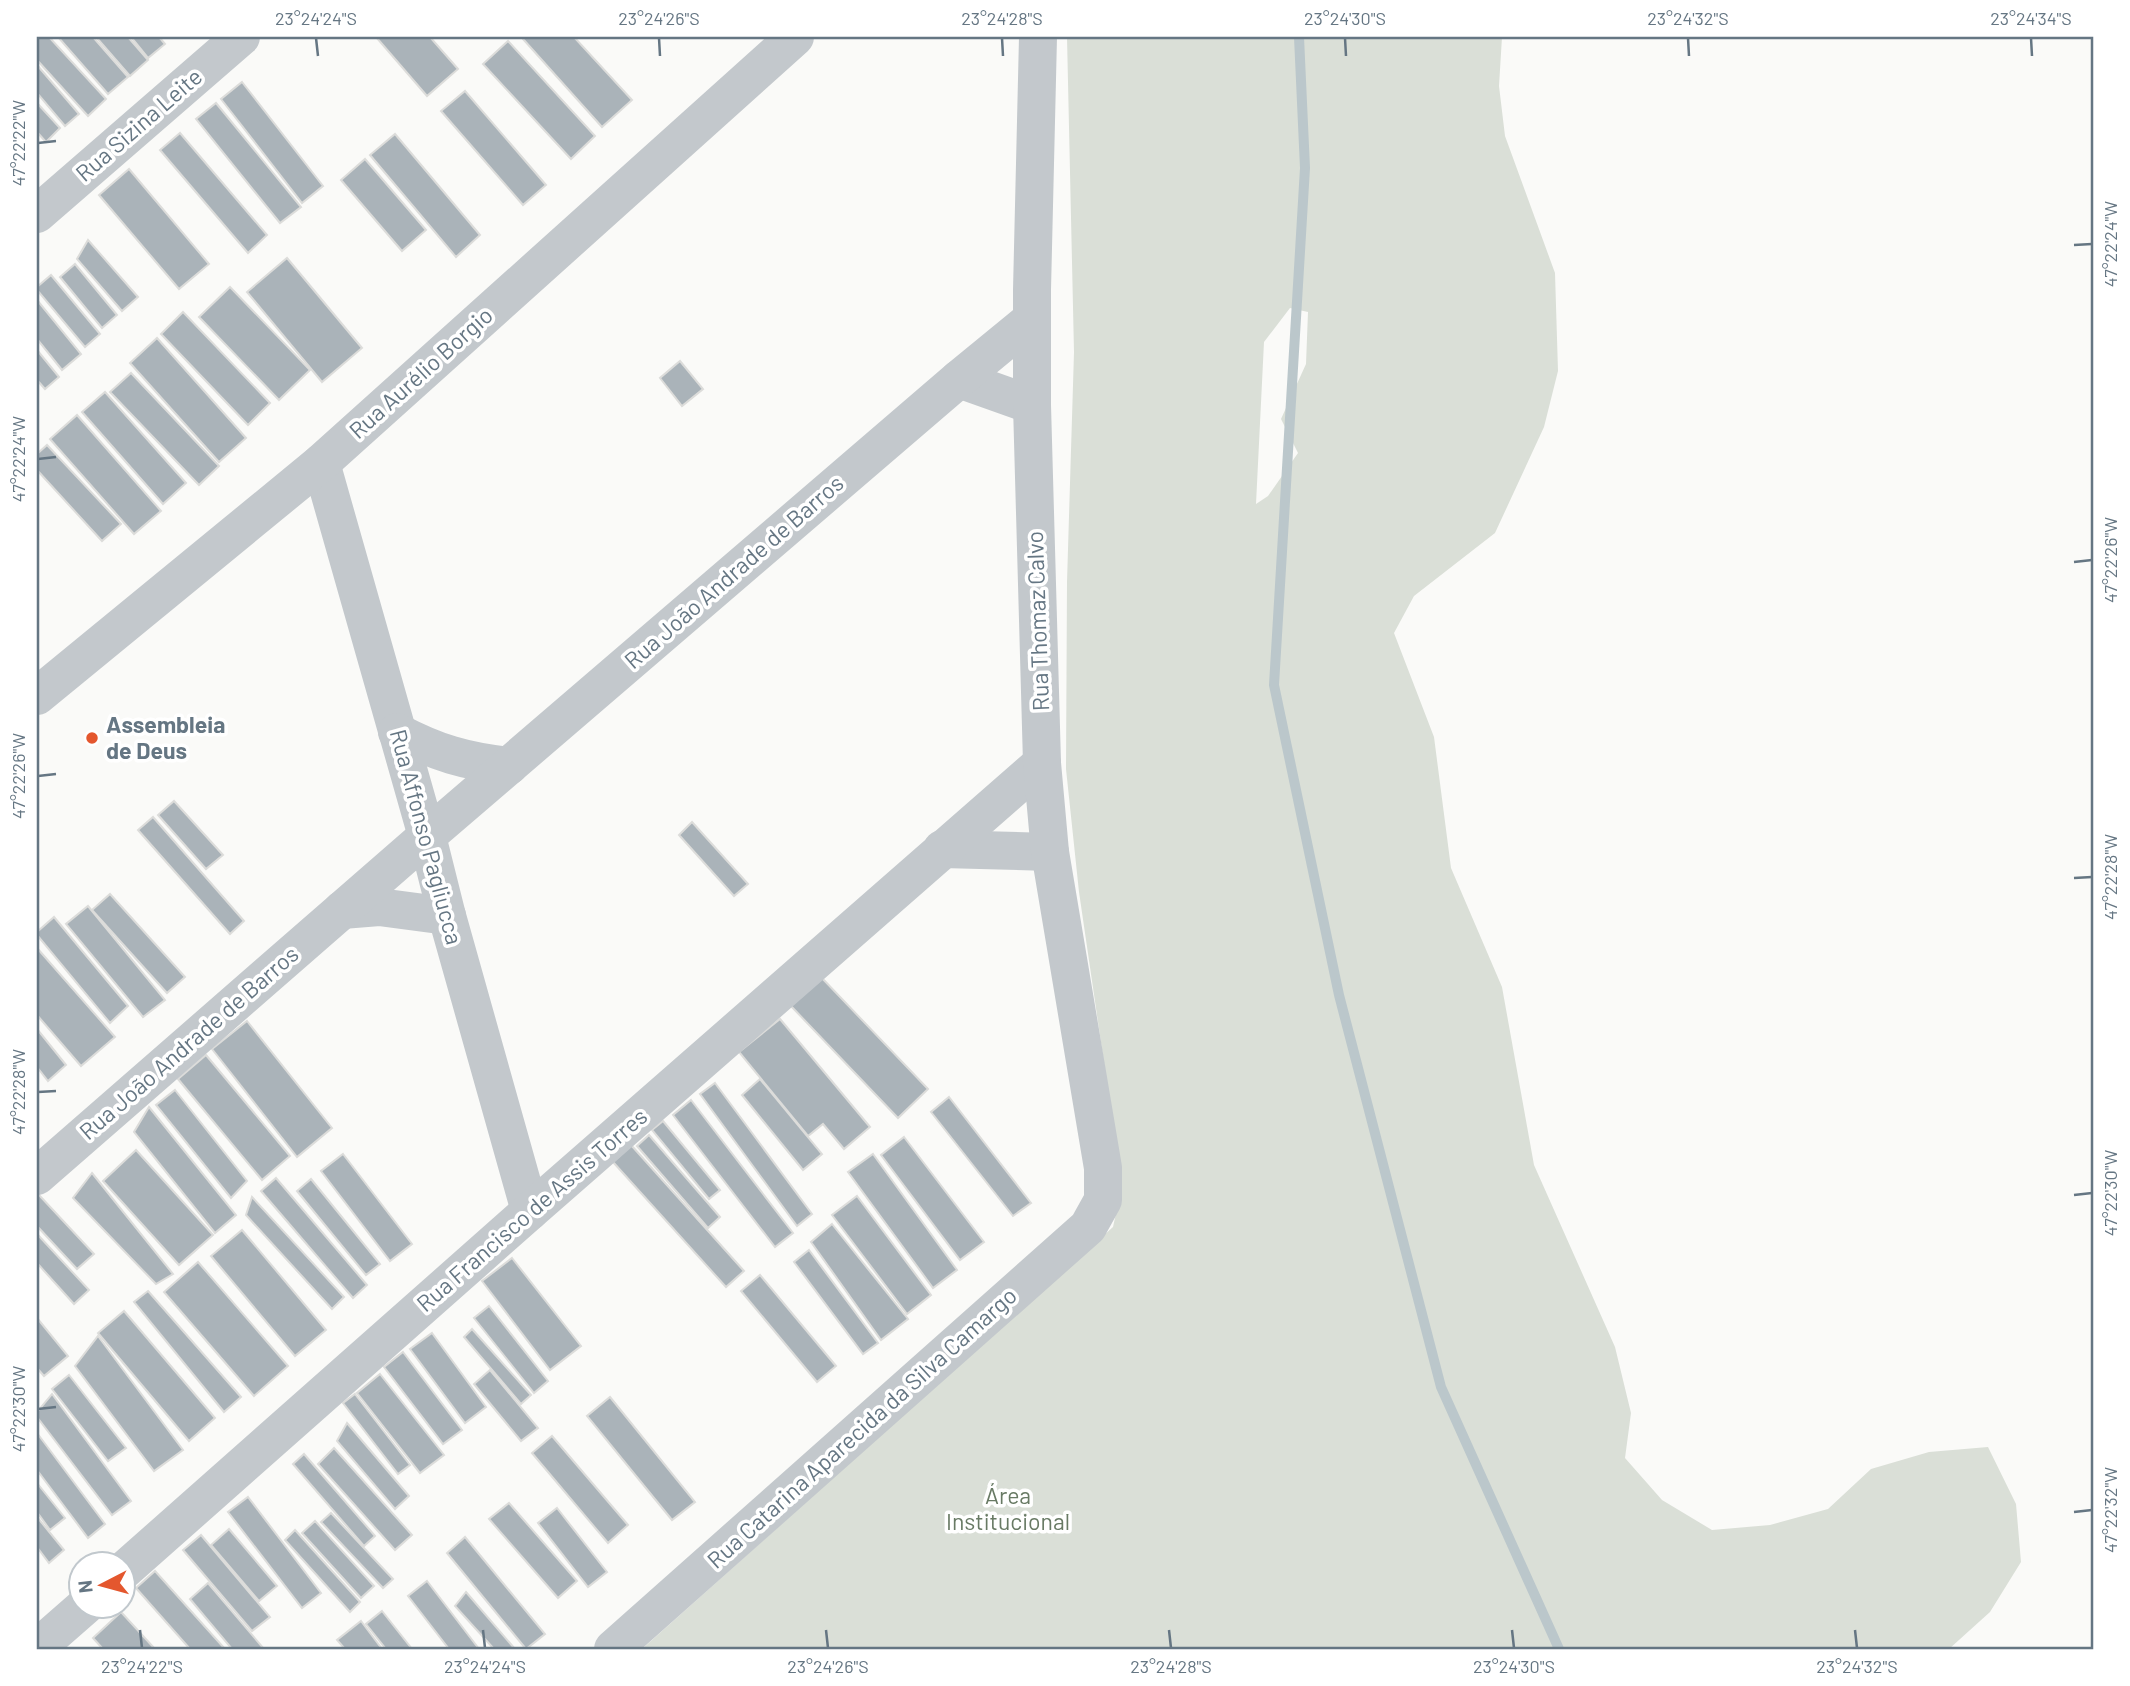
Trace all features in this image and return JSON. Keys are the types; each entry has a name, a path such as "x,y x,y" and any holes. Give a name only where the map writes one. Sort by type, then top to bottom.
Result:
{"street":[{"name":"Rua Sizina Leite","path":"37,214 241,37"},
{"name":"Rua Aurélio Borgio","path":"37,696 321,463 795,37"},
{"name":"Rua Thomaz Calvo","path":"1038,37 1032,405 1042,763 1050,852 1103,1168 1103,1200"},
{"name":"Rua João Andrade de Barros","path":"37,1176 509,766 1032,319"},
{"path":"959,379 1032,405"},
{"name":"Rua Affonso Pagliucca","path":"321,463 428,836 447,916 530,1211"},
{"path":"397,732 426,747 468,761 509,766"},
{"name":"Rua Francisco de Assis Torres","path":"136,1560 1042,763"},
{"path":"942,849 1050,852"},
{"path":"342,910 379,907 447,916"},
{"name":"Rua Catarina Aparecida da Silva Camargo","path":"612,1649 1088,1227 1103,1200"},
{"path":"37,1648 68,1620"}],"green space":[{"name":"Área Institucional","path":"1067,37 1502,37 1499,86 1505,136 1555,273 1558,371 1544,427 1495,533 1414,596 1394,633 1434,737 1451,868 1502,987 1534,1165 1615,1347 1631,1413 1625,1458 1662,1500 1712,1530 1770,1525 1828,1509 1871,1469 1929,1452 1988,1447 2016,1504 2021,1562 1990,1612 1949,1649 642,1649 1113,1227 1122,1186 1079,892 1066,769 1067,582 1074,352","holes":["1290,308 1308,312 1306,364 1281,419 1298,453 1268,496 1256,504 1264,342"]}],"building":[{"path":"37,37 49,37 106,99 88,116 37,60"},
{"path":"58,37 93,37 128,77 108,94"},
{"path":"96,37 128,37 148,60 130,76"},
{"path":"131,37 159,37 165,44 148,58"},
{"path":"376,37 430,37 458,69 427,96"},
{"path":"574,37 632,100 602,127 523,39"},
{"path":"508,41 595,136 571,159 483,64"},
{"path":"37,65 79,114 65,126 37,93"},
{"path":"242,82 323,186 302,203 221,99"},
{"path":"465,91 546,185 523,205 441,111"},
{"path":"37,103 60,128 46,142 37,132"},
{"path":"216,103 301,207 280,223 196,119"},
{"path":"180,133 267,235 248,253 160,150"},
{"path":"395,134 480,235 456,257 370,155"},
{"path":"365,159 426,230 402,251 341,180"},
{"path":"129,169 209,264 179,289 99,195"},
{"path":"88,240 138,297 122,311 77,259"},
{"path":"287,258 362,348 322,382 247,292"},
{"path":"75,264 117,315 102,328 60,277"},
{"path":"51,275 100,334 85,347 37,290"},
{"path":"230,287 310,370 279,400 199,317"},
{"path":"37,300 81,354 62,370 37,339"},
{"path":"183,312 270,403 248,425 161,334"},
{"path":"157,338 246,438 219,462 130,363"},
{"path":"37,350 59,377 45,389 37,380"},
{"path":"680,361 703,389 682,406 660,378"},
{"path":"131,373 219,466 199,485 110,392"},
{"path":"105,392 186,483 163,504 82,412"},
{"path":"77,415 161,511 134,534 50,439"},
{"path":"47,445 121,524 102,541 37,470 37,454"},
{"path":"174,801 223,855 206,869 158,815"},
{"path":"153,817 244,921 230,934 138,830"},
{"path":"692,822 748,884 734,896 679,835"},
{"path":"110,894 185,977 167,993 92,910"},
{"path":"88,906 165,1000 143,1017 66,924"},
{"path":"54,917 128,1006 110,1023 37,935"},
{"path":"37,948 115,1037 81,1066 37,1015"},
{"path":"820,976 928,1089 898,1118 790,1005"},
{"path":"780,1019 870,1127 844,1149 823,1124 808,1136 739,1052"},
{"path":"247,1021 332,1128 297,1157 212,1049"},
{"path":"37,1029 66,1065 48,1081 37,1067"},
{"path":"206,1055 290,1156 262,1180 178,1079"},
{"path":"760,1079 822,1154 803,1170 742,1095"},
{"path":"715,1083 812,1214 797,1226 700,1094"},
{"path":"175,1090 247,1181 231,1198 156,1105"},
{"path":"949,1097 1031,1203 1013,1216 931,1112"},
{"path":"691,1100 793,1233 775,1247 673,1115"},
{"path":"149,1107 236,1215 215,1233 134,1132"},
{"path":"663,1121 720,1190 709,1199 652,1130"},
{"path":"649,1135 720,1217 708,1228 637,1146"},
{"path":"904,1137 984,1242 960,1260 881,1155"},
{"path":"631,1145 744,1271 726,1287 613,1162"},
{"path":"136,1150 213,1235 179,1265 103,1181"},
{"path":"343,1154 412,1244 390,1261 321,1171"},
{"path":"873,1154 957,1270 933,1288 848,1172"},
{"path":"92,1173 173,1274 156,1284 73,1198"},
{"path":"276,1178 367,1285 353,1298 261,1191"},
{"path":"311,1179 380,1264 366,1275 297,1191"},
{"path":"39,1195 94,1254 77,1269 37,1226"},
{"path":"857,1196 931,1295 907,1314 832,1215"},
{"path":"252,1197 344,1297 332,1309 246,1215"},
{"path":"832,1224 908,1319 881,1340 811,1242"},
{"path":"242,1230 326,1330 295,1356 211,1256"},
{"path":"38,1235 89,1290 74,1304 37,1263"},
{"path":"809,1250 878,1343 863,1354 794,1262"},
{"path":"512,1258 581,1346 550,1370 482,1281"},
{"path":"198,1262 288,1366 254,1396 164,1292"},
{"path":"760,1275 836,1366 817,1382 741,1291"},
{"path":"148,1291 241,1397 224,1412 134,1302"},
{"path":"489,1306 548,1381 534,1393 474,1318"},
{"path":"124,1311 215,1418 189,1441 98,1333"},
{"path":"37,1318 68,1356 44,1376 37,1368"},
{"path":"472,1329 531,1395 521,1404 464,1337"},
{"path":"432,1333 486,1407 465,1423 410,1349"},
{"path":"98,1336 183,1450 154,1471 75,1366"},
{"path":"403,1352 462,1430 443,1444 384,1367"},
{"path":"490,1370 538,1428 521,1441 474,1384"},
{"path":"380,1374 444,1455 420,1473 357,1393"},
{"path":"69,1375 126,1448 108,1461 52,1389"},
{"path":"52,1394 131,1501 112,1515 37,1417 37,1412"},
{"path":"355,1394 410,1465 398,1474 343,1403"},
{"path":"610,1397 695,1502 672,1520 587,1416"},
{"path":"347,1423 409,1496 395,1509 337,1441"},
{"path":"37,1433 105,1524 88,1538 37,1470"},
{"path":"552,1436 628,1525 608,1543 532,1453"},
{"path":"334,1448 412,1535 395,1550 318,1464"},
{"path":"304,1454 375,1536 364,1546 293,1464"},
{"path":"37,1483 65,1518 50,1530 37,1512"},
{"path":"248,1497 321,1593 302,1608 228,1512"},
{"path":"509,1503 577,1581 558,1598 489,1519"},
{"path":"557,1508 607,1572 588,1587 538,1523"},
{"path":"331,1513 393,1579 383,1588 321,1522"},
{"path":"37,1517 64,1550 49,1563 37,1547"},
{"path":"315,1521 374,1586 361,1598 302,1533"},
{"path":"229,1529 277,1586 259,1601 211,1545"},
{"path":"295,1530 360,1602 350,1612 285,1540"},
{"path":"201,1535 270,1617 252,1631 183,1550"},
{"path":"465,1537 545,1634 526,1649 447,1553"},
{"path":"155,1571 225,1649 190,1649 136,1588"},
{"path":"427,1581 479,1649 449,1649 408,1596"},
{"path":"208,1583 264,1649 232,1649 190,1599"},
{"path":"466,1592 515,1649 494,1649 455,1606"},
{"path":"382,1611 412,1649 386,1649 366,1624"},
{"path":"112,1620 128,1620 155,1649 103,1649 93,1638"},
{"path":"361,1621 382,1649 345,1649 337,1640"}],"waterway":[{"path":"1299,37 1305,168 1274,685 1339,995 1441,1387 1559,1649"}],"place":[{"name":"Assembleia de Deus","path":"92,738"}]}
